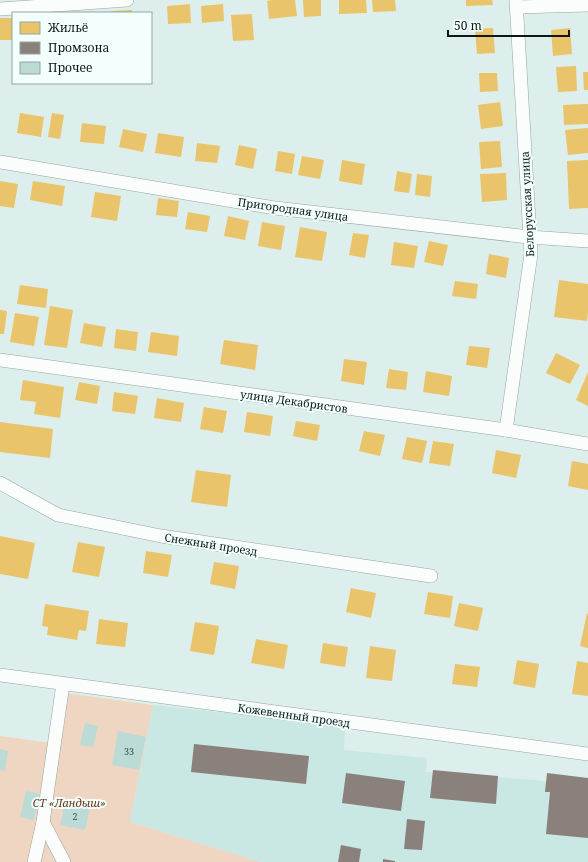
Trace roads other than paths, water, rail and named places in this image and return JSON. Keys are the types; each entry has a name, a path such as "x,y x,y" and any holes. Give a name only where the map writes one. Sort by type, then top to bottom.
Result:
{"street":[{"path":"0,10 127,0"},
{"path":"517,4 588,5"},
{"name":"Белорусская улица","path":"506,430 531,254 517,4"},
{"name":"Пригородная улица","path":"0,162 275,208 529,237 588,241"},
{"name":"улица Декабристов","path":"0,360 506,430 588,444"},
{"name":"Снежный проезд","path":"0,483 58,515 161,536 431,576"},
{"name":"Кожевенный проезд","path":"0,675 588,754"},
{"path":"34,862 43,822 63,684"},
{"path":"43,822 64,862"}],"park label":[{"name":"СТ «Ландыш»","path":"69,802"}]}
